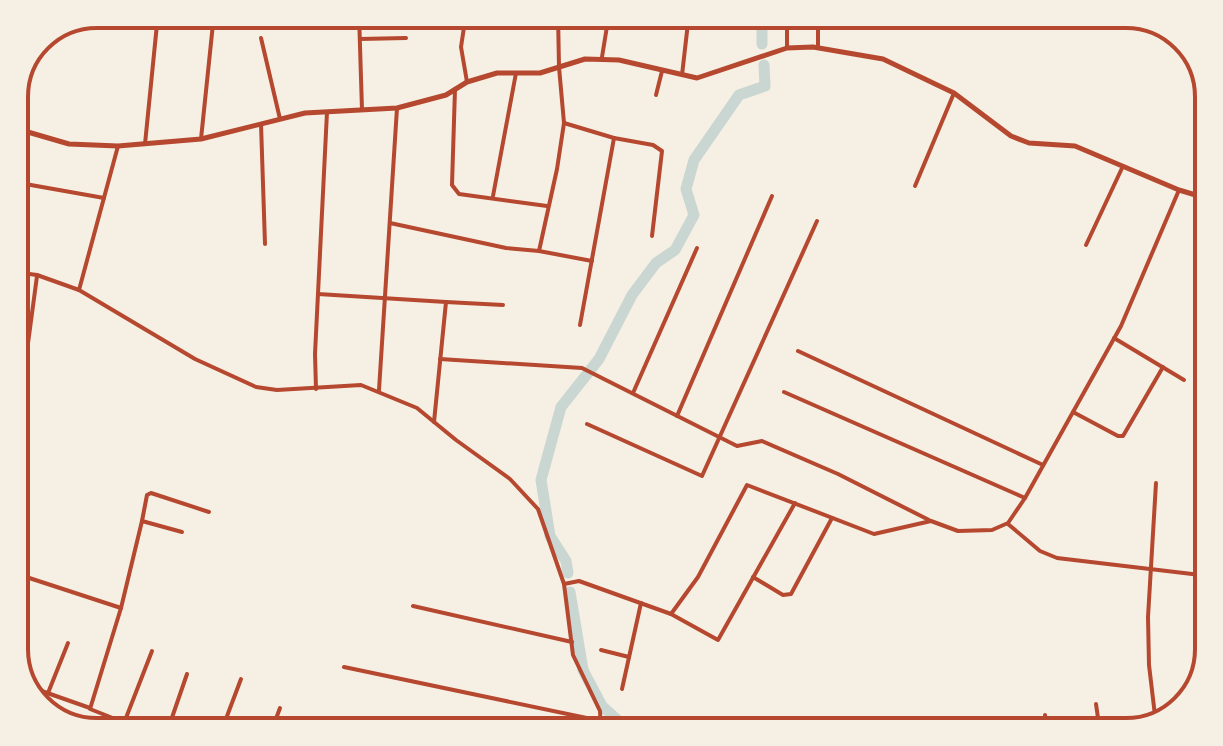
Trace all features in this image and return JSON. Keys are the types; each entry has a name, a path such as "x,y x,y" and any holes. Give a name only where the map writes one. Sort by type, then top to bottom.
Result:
{"street":[{"path":"682,75 687,28"},
{"path":"787,28 787,48"},
{"path":"818,28 818,48"},
{"path":"145,144 157,29"},
{"path":"201,139 212,29"},
{"path":"360,29 362,110"},
{"path":"464,29 461,47 467,82"},
{"path":"539,251 564,123 558,29"},
{"path":"602,57 607,29"},
{"path":"261,38 280,119"},
{"path":"360,39 406,38"},
{"path":"28,132 69,144 118,146 201,139 305,113 397,108 446,95 467,82 497,73 540,73 585,59 602,57 697,78 787,48 818,48 883,59 954,93 1011,136 1029,143 1075,146 1195,195"},
{"path":"656,95 662,71"},
{"path":"493,198 516,73"},
{"path":"455,89 452,185 459,194 547,206"},
{"path":"915,186 954,93"},
{"path":"379,390 397,108"},
{"path":"316,389 327,112"},
{"path":"564,123 614,138 653,145 662,151 652,236"},
{"path":"261,124 265,244"},
{"path":"580,325 614,138"},
{"path":"79,290 118,146"},
{"path":"1086,245 1123,166"},
{"path":"28,184 104,198"},
{"path":"440,359 582,368 737,446 762,441 838,474 931,521 958,531 992,530 1008,523 1025,498 1114,338 1179,190"},
{"path":"677,416 772,196"},
{"path":"587,424 702,476 817,221"},
{"path":"389,223 506,248 592,261"},
{"path":"633,393 697,248"},
{"path":"28,274 79,290 195,359 256,387 277,390 361,385 379,390 417,408 510,479 538,509 564,584 573,655 601,718"},
{"path":"28,343 37,275"},
{"path":"318,294 503,305"},
{"path":"434,422 446,302"},
{"path":"1114,338 1184,380"},
{"path":"798,351 1043,465"},
{"path":"1073,412 1122,437 1163,367"},
{"path":"784,392 1025,498"},
{"path":"1155,711 1149,653 1156,483"},
{"path":"671,614 698,577 747,485 874,534 931,521"},
{"path":"90,709 121,608 147,495 151,493 209,512"},
{"path":"564,584 579,581 641,603 671,614 718,640 795,503"},
{"path":"753,577 783,595 791,594 832,518"},
{"path":"142,521 182,532"},
{"path":"1008,523 1046,556 1195,574"},
{"path":"28,578 121,608"},
{"path":"622,689 641,603"},
{"path":"413,606 572,642"},
{"path":"48,693 68,643"},
{"path":"601,650 629,657"},
{"path":"126,718 152,651"},
{"path":"344,667 587,718"},
{"path":"172,718 187,674"},
{"path":"226,718 241,679"},
{"path":"43,691 112,718"},
{"path":"1096,704 1098,718"},
{"path":"276,718 280,708"}],"waterway":[{"path":"762,28 762,44"},
{"path":"568,573 566,561 550,536 541,480 561,407 599,359 632,295 656,263 675,250 694,215 686,189 694,160 739,95 765,86 764,65"},
{"path":"570,592 583,670 602,706 615,718"}]}
